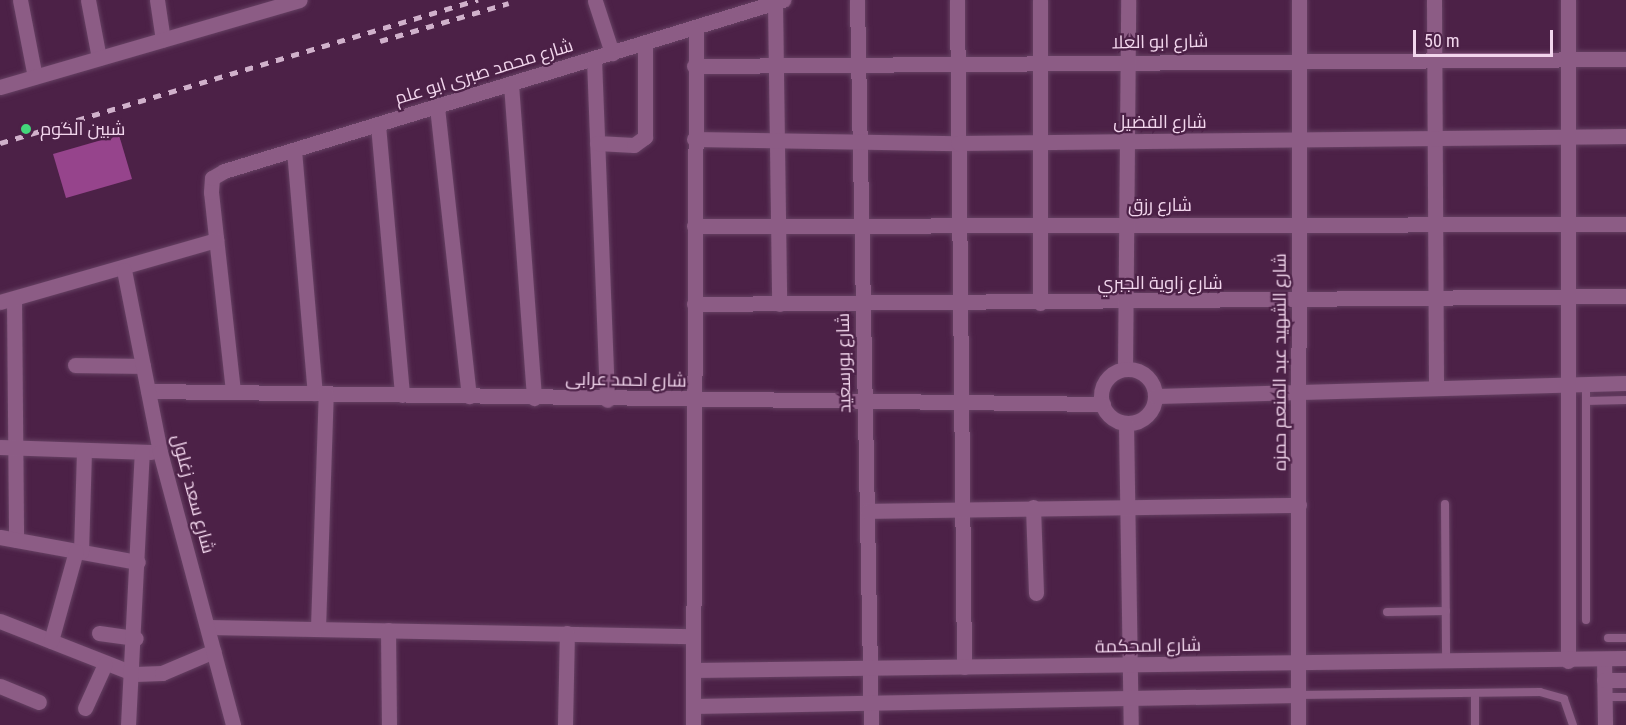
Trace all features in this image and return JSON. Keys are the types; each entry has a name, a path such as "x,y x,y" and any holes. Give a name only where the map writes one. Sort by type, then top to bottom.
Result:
{"street":[{"path":"20,0 35,77"},
{"path":"88,0 99,58"},
{"path":"157,0 163,40"},
{"path":"0,87 163,40 261,6 300,0"},
{"name":"شارع بورسعيد","path":"857,0 871,725"},
{"path":"957,0 964,667"},
{"path":"1040,0 1040,303"},
{"path":"1125,369 1128,0"},
{"name":"شارع الشهيد عبد المنعم حمزه","path":"1298,725 1301,302 1299,0"},
{"path":"1434,0 1436,388"},
{"path":"1568,0 1568,661"},
{"path":"595,1 612,53"},
{"path":"779,1 776,65 779,304"},
{"name":"شارع محمد صبرى ابو علم","path":"216,240 211,192 218,174 779,1"},
{"path":"693,725 694,66 696,27"},
{"path":"597,143 634,145 645,137 645,43"},
{"name":"شارع ابو العلا","path":"694,66 958,65 1299,58 1626,59"},
{"path":"594,59 607,400"},
{"path":"511,84 534,398"},
{"path":"437,107 469,396"},
{"path":"378,125 402,395"},
{"name":"شارع الفضيل","path":"694,139 1040,143 1626,136"},
{"path":"294,150 320,393 318,628"},
{"name":"شارع رزق","path":"694,226 1626,224"},
{"path":"16,540 18,448 7,300 124,270 216,240 233,391"},
{"name":"شارع سعد زغلول","path":"124,270 160,453 233,725"},
{"name":"شارع زاوية الجبري","path":"694,304 1436,301 1626,296"},
{"path":"75,365 143,366"},
{"path":"1125,369 1149,379 1155,396 1150,412 1126,423 1111,417 1103,404 1106,381 1125,369"},
{"path":"1155,396 1626,383"},
{"name":"شارع احمد عرابى","path":"148,390 607,400 1103,404"},
{"path":"1126,423 1131,725"},
{"path":"0,447 160,453"},
{"path":"51,641 78,552 84,450"},
{"path":"128,725 135,674 142,452"},
{"path":"867,511 1128,505 1299,506"},
{"path":"1033,507 1036,593"},
{"path":"0,537 138,562"},
{"path":"2,626 51,641 135,674 162,673 214,651"},
{"path":"208,627 693,636"},
{"path":"388,630 389,725"},
{"path":"99,633 136,638"},
{"path":"565,725 567,633"},
{"path":"1604,658 1605,725"},
{"name":"شارع المحكمة","path":"693,670 1568,661 1626,658"},
{"path":"85,708 105,664"},
{"path":"1604,680 1626,680"},
{"path":"0,686 39,702"},
{"path":"693,706 1298,695"}],"lane":[{"path":"1586,384 1586,620"},
{"path":"1586,400 1626,400"},
{"path":"1445,504 1446,662"},
{"path":"1387,612 1446,611"},
{"path":"1608,638 1626,638"},
{"path":"1475,693 1475,725"},
{"path":"1298,695 1555,694 1572,709 1573,725"},
{"path":"1604,697 1626,697"}],"building":[{"path":"119,135 132,179 66,198 53,154"}],"railway":[{"path":"0,143 478,0"},
{"path":"380,41 509,3"}],"place":[{"name":"شبين الكوم","path":"26,129"}]}
